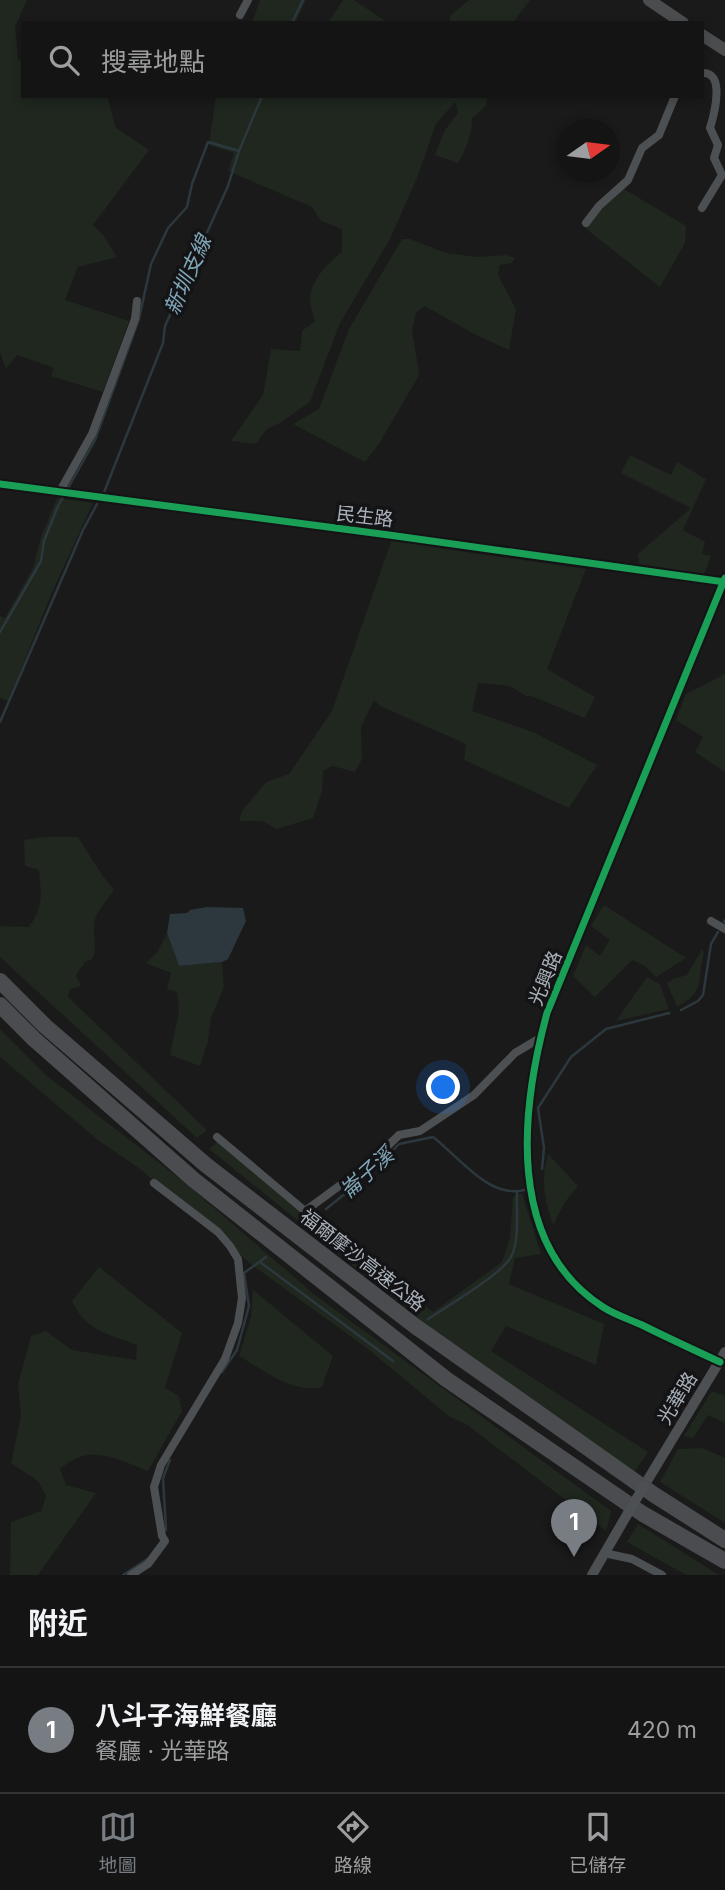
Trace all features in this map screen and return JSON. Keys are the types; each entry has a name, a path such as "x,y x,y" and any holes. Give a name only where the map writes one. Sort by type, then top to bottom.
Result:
{"highway":[{"name":"福爾摩沙高速公路","path":"0,981 46,1026 206,1165 349,1276 415,1326 653,1494 725,1540"},
{"path":"0,1005 34,1039 194,1180 446,1379 643,1514 725,1561"}],"main road":[{"path":"649,0 680,21"},
{"path":"704,36 725,50"}],"street":[{"path":"240,16 248,0"},
{"path":"702,208 722,175 714,158 718,145 710,128 722,87 720,79 725,71"},
{"path":"704,73 720,79"},
{"path":"586,223 599,206 628,180 642,148 659,135 675,98"},
{"path":"59,493 92,434 135,318 137,301"},
{"name":"民生路","path":"0,484 724,581"},
{"name":"光興路","path":"722,1357 603,1307 575,1284 548,1244 538,1222 529,1181 527,1140 530,1086 547,1013 724,581"},
{"path":"711,921 725,929"},
{"path":"217,1137 305,1211 369,1164 399,1135 420,1131 474,1095 515,1053 540,1038"},
{"path":"131,1575 148,1564 165,1541 154,1487 161,1465 225,1359 238,1323 242,1298 238,1259 230,1246 218,1233 154,1183"},
{"name":"光華路","path":"604,1553 722,1357"},
{"path":"592,1575 604,1553 632,1559 662,1575"}],"shaded area":[{"path":"0,0 27,0 15,27 18,59 21,60 21,98 108,98 116,128 149,150 93,225 117,257 78,267 65,300 129,321 103,392 51,376 54,368 17,355 6,369 0,352"},
{"path":"260,0 306,0 296,21 253,21"},
{"path":"343,0 354,0 385,21 329,21"},
{"path":"469,0 530,0 514,21 450,21 450,16"},
{"path":"216,98 488,98 486,106 472,118 468,141 458,163 435,155 445,130 458,113 455,102 436,124 417,178 390,239 340,323 310,402 267,429 256,444 231,441 263,395 271,349 300,351 302,331 315,321 310,304 313,285 321,272 342,252 342,229 321,221 312,207 228,171 234,153 209,145"},
{"path":"624,189 686,226 685,243 660,287 585,228"},
{"path":"402,239 410,239 446,253 478,257 507,255 515,258 512,263 500,265 498,275 516,309 509,350 425,306 416,312 412,330 418,377 379,444 365,462 293,424 319,409 349,329"},
{"path":"630,455 671,475 677,462 706,479 683,530 705,542 702,554 711,556 704,574 639,564 638,554 691,508 621,473"},
{"path":"57,498 93,503 53,590 8,701 0,698 0,616 5,618 33,568 41,537"},
{"path":"392,539 586,569 547,669 595,697 585,718 526,696 510,686 478,683 472,711 533,732 597,765 569,808 464,760 466,744 380,706 374,700 361,727 362,759 355,772 332,766 323,771 322,791 313,818 277,829 262,821 239,821 242,811 266,782 289,774 332,711"},
{"path":"725,674 725,772 695,752 703,737 676,720 686,694"},
{"path":"78,837 114,890 95,919 94,954 76,975 81,986 70,989 68,997 207,1130 197,1138 0,957 0,926 29,927 37,913 41,893 39,870 25,866 24,840"},
{"path":"604,905 686,958 656,977 645,966 632,960 595,997 573,976 586,945 600,956 610,940 591,926"},
{"path":"207,907 243,908 246,921 228,959 222,962 179,966 167,933 170,914 187,913"},
{"path":"167,933 179,966 222,962 224,987 211,1018 208,1041 200,1066 170,1055 179,1011 177,992 167,989 171,973 146,963 158,951"},
{"path":"702,949 704,954 696,991 677,1007 667,983 687,975"},
{"path":"647,977 660,984 669,1009 616,1021"},
{"path":"0,1029 47,1076 184,1182 315,1295 611,1511 606,1531 466,1424 450,1417 368,1349 252,1265 140,1169 98,1140 0,1057"},
{"path":"218,1141 310,1217 433,1312 502,1262 510,1238 513,1197 522,1193 541,1254 515,1258 509,1284 604,1324 596,1365 506,1326 491,1351 648,1452 634,1473 459,1351 209,1149"},
{"path":"548,1154 578,1186 565,1202 553,1225 544,1190"},
{"path":"99,1267 182,1333 165,1388 179,1396 182,1411 148,1471 102,1455 81,1457 60,1469 66,1485 96,1493 38,1575 10,1575 11,1522 41,1511 46,1496 38,1481 11,1463 21,1416 18,1384 31,1336 46,1331 72,1350 136,1360 137,1345 91,1325 77,1311 72,1301"},
{"path":"253,1290 333,1356 322,1387 289,1384 239,1356 251,1316"},
{"path":"712,1391 725,1396 725,1423 708,1415 693,1438 684,1436"},
{"path":"702,1448 725,1458 725,1523 660,1482 678,1449"},
{"path":"638,1524 719,1575 686,1575 627,1542"}],"waterway":[{"name":"新圳支線","path":"293,21 303,0"},
{"name":"新圳支線","path":"103,495 163,343 165,326 228,186 261,98"},
{"path":"0,632 41,561 44,541 58,506 95,440 139,319 151,264 168,228 187,207 192,184 208,142 239,151"},
{"path":"0,722 83,530 97,504"},
{"path":"681,1010 698,1001 703,995 711,944 718,932"},
{"path":"542,1169 544,1148 538,1108 571,1057 606,1029 669,1013"},
{"name":"崙子溪","path":"326,1209 373,1171 399,1144 433,1137 487,1182 511,1191 524,1190"},
{"name":"崙子溪","path":"428,1319 486,1281 511,1257 517,1234 517,1192"},
{"path":"222,1372 237,1350 249,1306 244,1273 266,1257"},
{"name":"崙子溪","path":"260,1262 393,1361"},
{"path":"166,1530 163,1478 170,1460"},
{"path":"123,1575 149,1558"}],"cycle path":[{"path":"0,484 725,582"},
{"path":"720,1362 608,1310 571,1280 549,1248 535,1212 528,1172 527,1132 531,1091 547,1013 725,578"}],"place":[{"name":"八斗子海鮮餐廳","path":"574,1557"}]}
